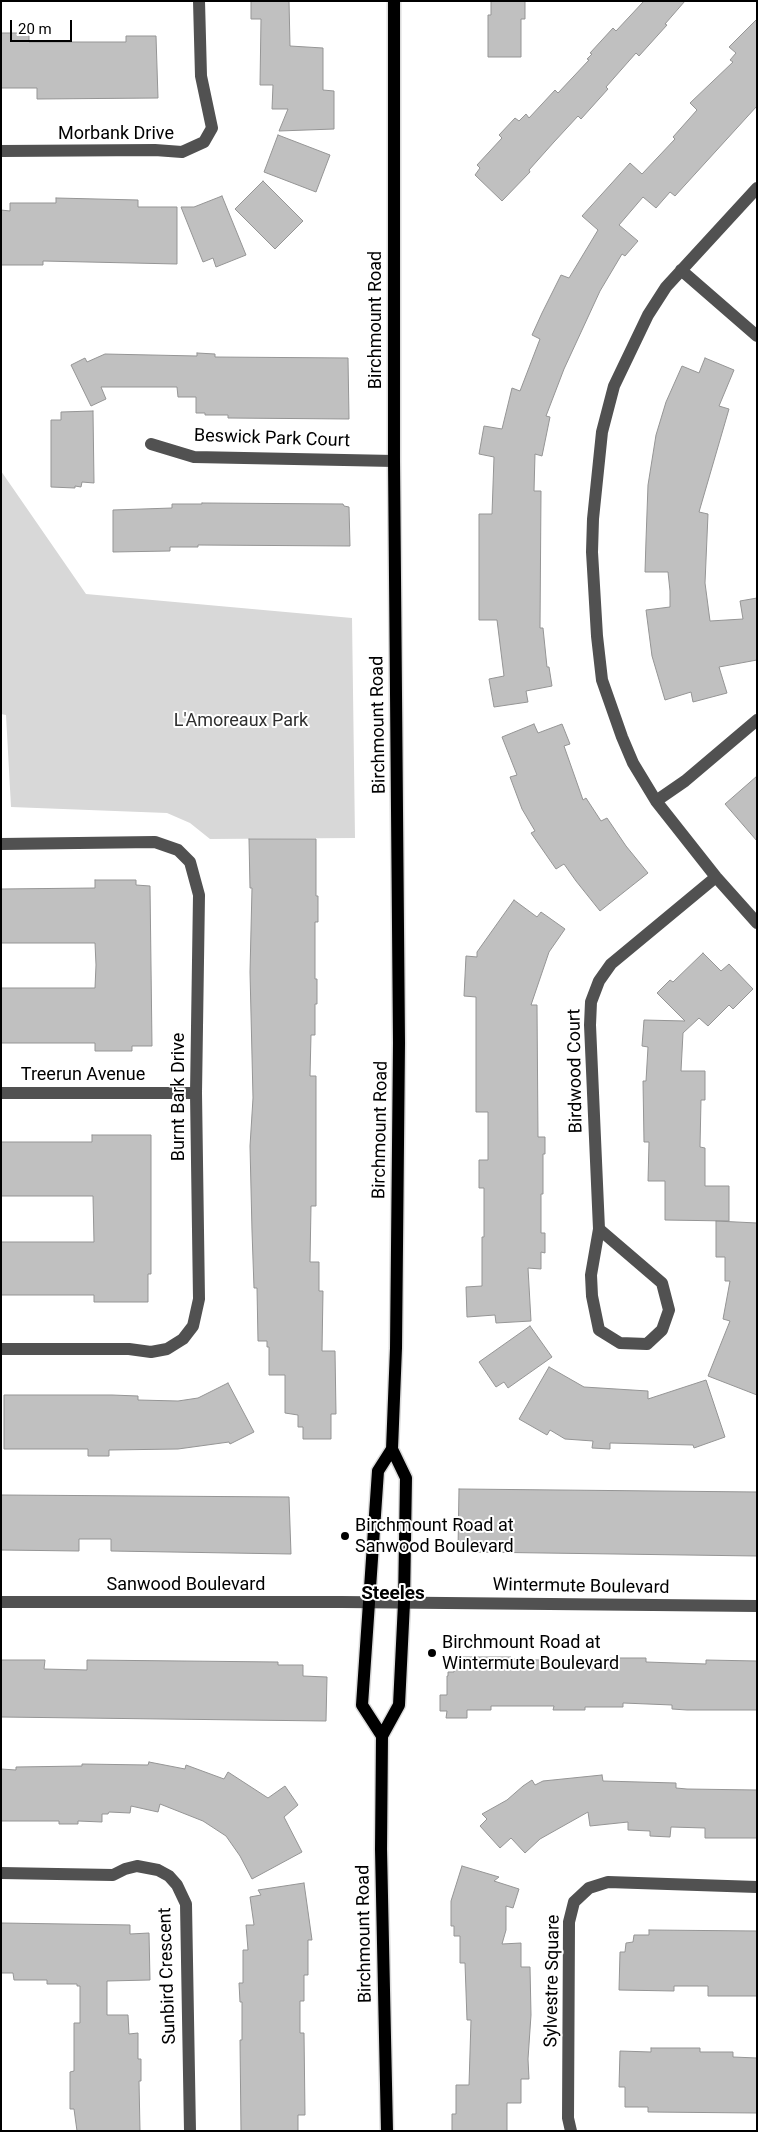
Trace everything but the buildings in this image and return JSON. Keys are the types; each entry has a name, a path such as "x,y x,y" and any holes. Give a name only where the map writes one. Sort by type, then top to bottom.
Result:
{"main road":[{"name":"Birchmount Road","path":"387,2131 381,1849 382,1736 400,1705 406,1478 392,1449 396,1348 399,1052 394,461 394,1"},
{"path":"382,1736 362,1705 378,1471 392,1449"}],"street":[{"name":"Morbank Drive","path":"1,151 155,150 182,152 204,142 212,128 202,76 199,1"},
{"path":"757,188 666,287 648,314 614,386 602,432 592,518 594,595 602,680 622,737 633,764 656,801 716,877 757,923"},
{"path":"681,270 757,336"},
{"name":"Beswick Park Court","path":"151,444 194,457 394,461"},
{"path":"656,801 685,780 757,720"},
{"name":"Burnt Bark Drive","path":"1,844 155,842 178,850 190,862 199,895 196,1093 199,1299 193,1326 175,1344 167,1349 151,1352 129,1349 1,1349"},
{"name":"Birdwood Court","path":"599,1228 662,1283 669,1310 662,1330 647,1344 620,1342 599,1330 592,1296 591,1275 599,1228 590,1025 591,1002 599,981 611,964 716,877"},
{"name":"Treerun Avenue","path":"1,1093 196,1093"},
{"name":"Sanwood Boulevard","path":"1,1602 404,1603"},
{"name":"Wintermute Boulevard","path":"404,1603 757,1606"},
{"name":"Sunbird Crescent","path":"1,1873 114,1875 125,1869 137,1866 158,1870 169,1876 177,1885 186,1904 190,2131"},
{"name":"Sylvestre Square","path":"571,2131 568,2118 568,1922 574,1902 589,1888 608,1882 757,1887"}],"green space":[{"name":"L'Amoreaux Park","path":"1,471 86,594 352,618 355,838 210,839 190,823 167,813 11,807 6,715 1,714"}],"place":[{"name":"Birchmount Road at Sanwood Boulevard","path":"345,1536"},
{"name":"Birchmount Road at Wintermute Boulevard","path":"432,1653"}],"district":[{"name":"Steeles","path":"393,1594"}]}
